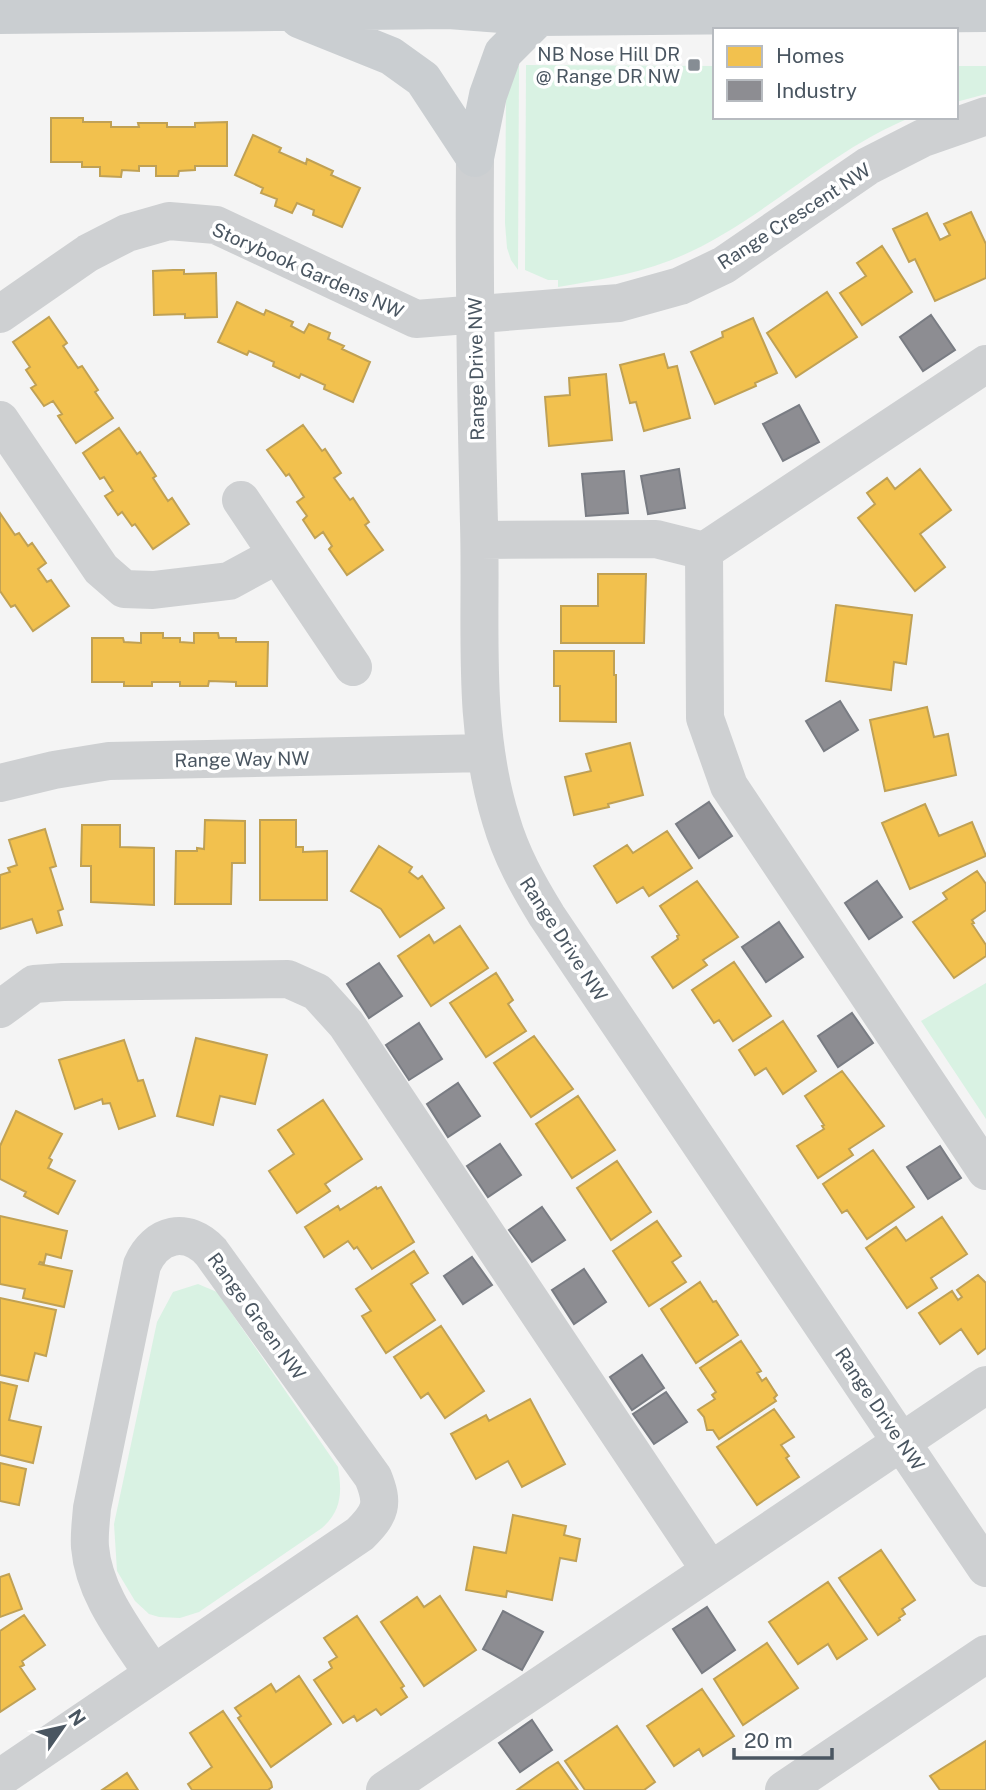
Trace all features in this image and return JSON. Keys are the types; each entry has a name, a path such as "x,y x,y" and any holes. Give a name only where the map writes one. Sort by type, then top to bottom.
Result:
{"main road":[{"path":"0,15 449,10 483,6 539,17 986,13"},
{"path":"281,11 391,56 423,79 475,158"},
{"path":"475,158 488,96 503,53 539,17"}],"street":[{"name":"Range Crescent NW","path":"473,314 560,310 619,303 680,286 724,265 868,166 923,138 986,116"},
{"name":"Range Drive NW","path":"475,158 473,314 480,540 480,679 486,754 500,820 520,872 540,905 986,1568"},
{"name":"Storybook Gardens NW","path":"0,314 88,253 127,233 169,221 216,225 416,319 473,314"},
{"path":"480,540 656,538 704,551 986,365"},
{"path":"0,420 102,569 124,589 153,590 229,581 277,555"},
{"path":"241,500 353,667"},
{"path":"704,551 705,718 729,786 986,1171"},
{"name":"Range Way NW","path":"0,783 109,761 486,754"},
{"path":"0,1009 34,984 63,982 288,979 317,992 345,1024 710,1570"},
{"name":"Range Green NW","path":"0,1778 360,1534 375,1518 380,1494 373,1477 211,1252 204,1245 186,1236 176,1236 155,1245 142,1265 92,1508 90,1546 95,1576 102,1594 153,1674"},
{"path":"385,1790 986,1385"},
{"path":"784,1790 986,1654"}],"green space":[{"path":"515,65 519,66 518,270 507,248 505,223 506,94"},
{"path":"526,65 713,66 713,119 908,119 855,146 748,219 676,258 643,270 558,287 558,280 548,280 525,270"},
{"path":"958,66 986,66 986,94 958,101"},
{"path":"986,983 986,1119 921,1021"},
{"path":"198,1284 217,1292 338,1467 340,1493 334,1514 322,1528 199,1612 180,1618 159,1617 149,1614 135,1601 117,1571 114,1524 157,1322 173,1292"}],"building: Homes":[{"path":"51,118 83,118 83,122 111,122 111,127 167,123 167,127 195,127 195,123 227,122 227,166 195,166 195,170 179,171 178,176 156,176 156,166 139,166 139,171 122,170 121,177 100,176 100,167 82,167 82,162 51,162"},
{"path":"253,135 281,148 279,152 306,164 307,159 333,171 331,175 360,188 342,227 313,215 314,210 297,203 292,213 275,206 277,199 261,193 263,188 235,175"},
{"path":"971,212 986,244 986,278 935,301 915,259 909,262 893,229 927,213 940,240 950,235 944,224"},
{"path":"882,246 912,292 862,325 840,293 866,276 857,263"},
{"path":"184,270 184,274 216,273 217,317 154,315 153,271"},
{"path":"827,292 857,337 796,377 767,333"},
{"path":"237,302 264,315 266,310 293,322 291,326 304,333 309,324 330,333 328,339 370,362 353,402 324,389 325,385 301,374 299,378 273,366 274,362 249,351 247,355 218,342"},
{"path":"49,317 67,343 63,346 78,368 82,366 98,390 95,392 113,418 76,443 58,416 62,414 53,401 44,406 31,388 36,385 26,370 30,367 13,342"},
{"path":"753,318 777,373 755,383 756,386 715,404 691,352 723,337 722,332"},
{"path":"664,354 668,368 677,366 690,418 644,431 636,402 630,403 620,365"},
{"path":"606,374 612,440 549,446 545,397 570,395 569,378"},
{"path":"303,425 322,451 325,449 341,473 334,478 350,500 353,498 369,522 365,525 383,550 347,575 329,549 332,546 323,532 315,538 303,520 307,516 297,502 304,497 289,474 286,476 267,450"},
{"path":"119,428 137,454 140,452 168,501 172,498 189,524 153,549 135,524 132,526 122,512 118,515 105,496 113,491 104,477 100,479 83,453"},
{"path":"920,469 951,510 920,534 945,567 915,591 858,518 875,504 867,493 887,478 895,489"},
{"path":"0,513 15,535 19,533 28,546 32,543 46,563 38,569 47,582 51,580 69,606 33,631 15,605 11,607 0,591"},
{"path":"598,574 646,574 644,643 561,643 561,606 598,606"},
{"path":"836,605 912,615 906,664 894,662 891,690 826,681"},
{"path":"141,633 163,633 163,638 180,638 180,642 194,643 194,633 218,633 219,638 236,638 236,642 268,642 267,686 236,686 236,682 209,681 208,686 180,686 180,682 124,686 124,682 92,682 92,638 123,638 124,642 141,643"},
{"path":"554,651 614,651 616,722 560,721 560,686 554,686"},
{"path":"927,707 934,737 948,734 956,775 885,791 870,720"},
{"path":"630,743 643,795 574,815 565,777 591,771 586,754"},
{"path":"925,804 939,836 972,822 986,856 910,889 882,823"},
{"path":"205,820 245,821 245,863 232,863 231,904 175,904 176,851 204,849"},
{"path":"260,820 296,820 296,847 303,847 303,852 327,851 327,900 260,900"},
{"path":"82,825 120,825 120,847 154,848 154,905 91,902 91,866 81,866"},
{"path":"45,829 56,866 50,868 63,909 58,911 62,925 37,933 32,919 0,929 0,875 10,872 8,868 17,865 9,840"},
{"path":"667,831 692,868 649,896 643,887 617,903 594,866 627,845 633,853"},
{"path":"379,846 412,867 409,872 418,879 422,876 444,908 400,937 381,909 351,891"},
{"path":"977,871 986,884 986,910 972,920 972,924 986,945 986,956 954,978 913,922 947,899 943,893"},
{"path":"697,881 738,937 703,960 707,965 673,988 652,957 678,939 679,935 660,906"},
{"path":"460,926 488,968 431,1006 398,956 429,935 434,943"},
{"path":"734,962 771,1016 733,1041 719,1020 714,1023 692,990"},
{"path":"496,973 513,1000 508,1004 526,1031 486,1057 450,1003"},
{"path":"783,1021 816,1071 783,1094 766,1068 755,1075 739,1050"},
{"path":"534,1036 573,1089 531,1117 494,1063"},
{"path":"196,1038 267,1055 255,1104 220,1096 213,1125 177,1116"},
{"path":"124,1040 138,1081 143,1080 155,1116 119,1129 110,1103 103,1104 102,1099 75,1109 59,1060"},
{"path":"842,1071 884,1126 849,1149 853,1155 818,1178 797,1146 824,1129 805,1096"},
{"path":"578,1096 615,1150 572,1178 536,1124"},
{"path":"323,1100 362,1159 325,1184 330,1191 297,1213 269,1171 294,1154 278,1130"},
{"path":"16,1111 62,1134 49,1158 52,1160 48,1168 75,1181 58,1214 24,1196 26,1192 0,1179 0,1146"},
{"path":"873,1150 914,1207 867,1239 847,1210 842,1213 823,1184"},
{"path":"617,1161 651,1212 611,1240 577,1188"},
{"path":"376,1187 381,1187 414,1242 372,1269 357,1247 354,1249 348,1241 324,1257 305,1227 338,1206 340,1210"},
{"path":"0,1216 67,1231 61,1258 46,1254 44,1263 39,1264 72,1271 64,1307 23,1298 25,1289 0,1284"},
{"path":"942,1217 967,1254 931,1278 937,1288 907,1308 866,1248 896,1227 906,1241"},
{"path":"657,1221 681,1256 672,1262 686,1282 649,1306 613,1251"},
{"path":"414,1251 428,1273 411,1284 435,1320 386,1353 362,1316 371,1311 356,1289"},
{"path":"978,1275 986,1283 986,1348 978,1354 961,1329 940,1344 919,1313 952,1291 958,1300 962,1297 957,1290"},
{"path":"700,1282 738,1335 696,1363 661,1309"},
{"path":"0,1298 56,1310 46,1356 35,1353 28,1381 0,1375"},
{"path":"441,1326 484,1391 445,1418 428,1393 421,1398 394,1357"},
{"path":"741,1341 761,1371 757,1373 762,1381 766,1378 777,1395 774,1398 776,1401 719,1439 713,1430 707,1430 704,1417 698,1410 715,1399 712,1395 716,1392 700,1368"},
{"path":"0,1382 17,1386 9,1420 41,1427 33,1463 0,1455"},
{"path":"530,1399 565,1464 522,1487 508,1461 476,1479 451,1434 486,1415 489,1421"},
{"path":"774,1409 794,1437 781,1445 799,1477 757,1505 717,1447"},
{"path":"0,1463 26,1469 19,1505 0,1501"},
{"path":"513,1515 566,1526 564,1535 580,1539 576,1561 560,1558 552,1600 507,1591 506,1597 466,1590 474,1547 506,1553"},
{"path":"881,1550 915,1600 902,1609 905,1614 900,1620 878,1635 839,1578"},
{"path":"9,1574 22,1609 0,1617 0,1577"},
{"path":"828,1582 867,1639 837,1659 828,1644 798,1664 769,1622"},
{"path":"440,1596 476,1650 424,1686 381,1622 417,1597 424,1607"},
{"path":"24,1615 45,1645 22,1661 24,1665 20,1667 35,1689 0,1712 0,1631"},
{"path":"357,1616 404,1686 401,1688 407,1697 381,1715 376,1709 357,1721 354,1716 343,1723 314,1680 332,1668 329,1662 337,1657 324,1638"},
{"path":"767,1643 798,1688 743,1725 714,1679"},
{"path":"299,1676 331,1724 271,1767 238,1718 241,1716 235,1708 271,1684 276,1692"},
{"path":"702,1689 734,1736 703,1756 699,1749 674,1766 647,1726"},
{"path":"223,1711 271,1782 272,1787 268,1790 192,1790 188,1784 212,1767 190,1733"},
{"path":"617,1726 655,1782 644,1790 585,1790 565,1761"},
{"path":"986,1741 986,1790 940,1790 930,1776"},
{"path":"558,1762 578,1790 517,1790 547,1769"},
{"path":"127,1773 138,1790 102,1790"}],"building: Industry":[{"path":"931,315 955,350 923,371 900,337"},
{"path":"799,405 819,442 783,461 763,424"},
{"path":"679,469 685,508 648,514 641,476"},
{"path":"624,471 628,513 586,516 582,474"},
{"path":"840,701 858,730 824,751 806,721"},
{"path":"709,802 732,836 699,858 676,824"},
{"path":"877,881 902,917 869,939 845,903"},
{"path":"779,922 803,957 766,982 742,947"},
{"path":"379,963 402,996 369,1018 347,984"},
{"path":"852,1013 873,1043 838,1067 818,1036"},
{"path":"419,1023 442,1059 409,1080 386,1045"},
{"path":"458,1083 480,1116 448,1137 427,1104"},
{"path":"500,1144 521,1175 488,1197 467,1166"},
{"path":"940,1146 961,1178 928,1199 907,1167"},
{"path":"542,1207 565,1240 532,1262 509,1230"},
{"path":"472,1257 492,1285 463,1304 444,1276"},
{"path":"584,1269 606,1302 574,1324 552,1290"},
{"path":"642,1355 664,1388 632,1410 610,1377"},
{"path":"666,1392 687,1422 654,1444 633,1414"},
{"path":"707,1607 735,1650 702,1673 673,1629"},
{"path":"503,1611 543,1632 522,1670 483,1649"},
{"path":"532,1720 552,1750 520,1772 499,1743"}],"place":[{"name":"NB Nose Hill DR @ Range DR NW","path":"694,65"}]}
